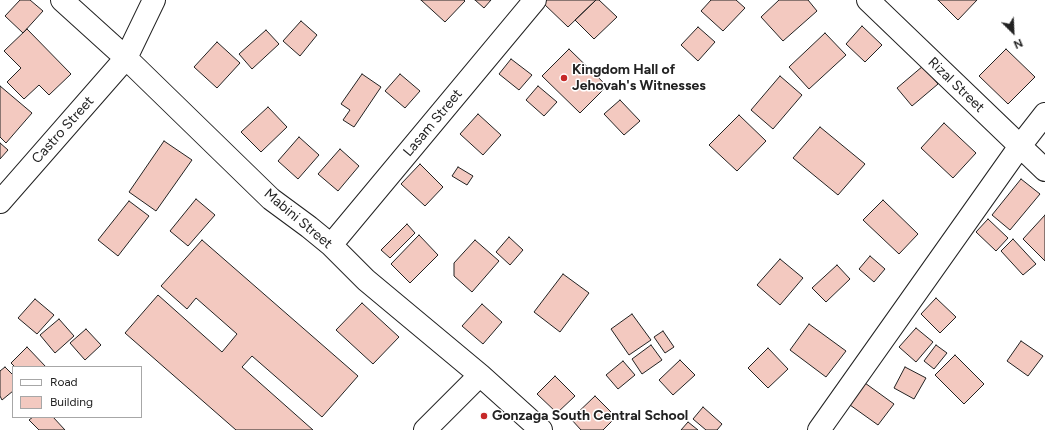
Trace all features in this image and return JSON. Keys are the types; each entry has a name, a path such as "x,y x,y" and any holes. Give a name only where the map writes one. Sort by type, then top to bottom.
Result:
{"street":[{"name":"Mabini Street","path":"62,0 126,58 271,199 309,226 331,245 366,280 480,375 541,430"},
{"name":"Castro Street","path":"0,202 126,58 154,0"},
{"name":"Lasam Street","path":"331,245 535,0"},
{"name":"Rizal Street","path":"868,0 1045,170"},
{"path":"819,430 1020,146 1045,114"},
{"path":"425,430 480,375"}],"building":[{"path":"20,0 30,0 43,11 23,33 5,16"},
{"path":"421,0 464,0 465,1 445,22"},
{"path":"475,0 491,0 484,8"},
{"path":"546,0 596,0 568,27 543,3"},
{"path":"596,0 599,0 617,17 594,39 575,20"},
{"path":"711,0 736,0 745,8 723,31 701,11"},
{"path":"779,0 808,0 817,11 783,41 761,17"},
{"path":"938,0 977,0 958,20"},
{"path":"301,21 317,35 300,56 283,41"},
{"path":"862,26 882,45 865,62 846,44"},
{"path":"698,27 715,42 698,61 681,45"},
{"path":"27,29 71,74 49,95 39,85 24,99 7,82 21,68 4,51"},
{"path":"266,30 279,44 252,69 239,54"},
{"path":"825,33 846,55 809,89 789,67"},
{"path":"217,42 240,63 217,88 194,67"},
{"path":"569,49 607,86 580,113 542,76"},
{"path":"1006,49 1035,77 1008,104 979,76"},
{"path":"511,59 532,75 519,90 499,74"},
{"path":"923,66 938,84 912,106 897,88"},
{"path":"362,74 381,87 354,127 343,120 350,110 341,104"},
{"path":"400,74 420,91 405,108 385,91"},
{"path":"780,76 802,95 773,129 751,110"},
{"path":"0,86 32,113 6,143 0,137"},
{"path":"538,86 557,102 544,116 526,100"},
{"path":"620,100 640,121 624,135 604,114"},
{"path":"268,107 287,127 261,152 241,132"},
{"path":"478,114 501,135 483,155 460,134"},
{"path":"739,115 766,141 737,171 709,145"},
{"path":"944,123 976,153 953,178 921,148"},
{"path":"820,127 865,164 838,195 793,158"},
{"path":"299,137 319,155 298,179 278,161"},
{"path":"164,141 192,160 156,211 129,192"},
{"path":"0,143 8,150 0,159"},
{"path":"340,149 359,166 338,191 318,174"},
{"path":"420,164 443,187 425,206 401,184"},
{"path":"458,167 473,176 467,185 452,176"},
{"path":"1021,179 1040,194 1010,230 992,215"},
{"path":"196,199 215,215 188,246 170,231"},
{"path":"883,200 918,234 899,254 863,220"},
{"path":"129,201 149,216 118,256 98,240"},
{"path":"1045,215 1045,261 1023,239"},
{"path":"988,219 1008,238 996,251 976,232"},
{"path":"407,224 415,233 390,258 381,250"},
{"path":"419,235 438,255 410,283 391,264"},
{"path":"509,237 523,250 510,265 496,252"},
{"path":"1013,239 1036,264 1023,275 1001,251"},
{"path":"202,240 358,376 322,417 252,356 242,367 313,430 236,430 125,333 158,295 222,352 237,334 196,298 187,309 161,286"},
{"path":"475,240 499,261 472,292 454,276 454,263"},
{"path":"870,256 885,269 874,282 859,269"},
{"path":"780,259 803,278 780,305 757,285"},
{"path":"837,265 850,279 826,302 812,288"},
{"path":"563,274 589,293 560,332 534,312"},
{"path":"936,298 956,317 940,333 921,314"},
{"path":"35,299 54,315 37,334 18,318"},
{"path":"362,303 399,337 373,364 336,330"},
{"path":"482,304 502,322 483,344 462,326"},
{"path":"632,314 651,340 629,355 611,329"},
{"path":"59,319 74,336 55,353 40,335"},
{"path":"809,324 846,351 826,377 790,350"},
{"path":"916,328 933,342 916,362 899,347"},
{"path":"86,329 101,345 85,360 70,343"},
{"path":"663,331 674,347 665,353 654,337"},
{"path":"1021,341 1043,356 1028,376 1007,361"},
{"path":"651,345 662,360 642,374 632,359"},
{"path":"936,345 947,353 934,369 924,361"},
{"path":"27,347 45,366 14,366 11,363"},
{"path":"768,348 788,369 768,388 748,368"},
{"path":"955,355 984,384 964,404 935,375"},
{"path":"680,360 695,375 673,395 659,380"},
{"path":"623,361 635,375 618,389 606,375"},
{"path":"5,367 12,374 12,392 2,400 0,396 0,371"},
{"path":"905,367 926,378 914,399 894,388"},
{"path":"555,376 575,396 557,413 537,394"},
{"path":"865,383 894,404 878,425 850,405"},
{"path":"595,396 616,417 603,430 581,430 571,419"},
{"path":"703,407 722,424 717,430 706,430 693,419"},
{"path":"32,418 54,418 65,430 39,430 29,420"},
{"path":"688,422 698,430 681,430"}],"place":[{"name":"Kingdom Hall of Jehovah's Witnesses","path":"564,78"},
{"name":"Gonzaga South Central School","path":"484,416"}]}
